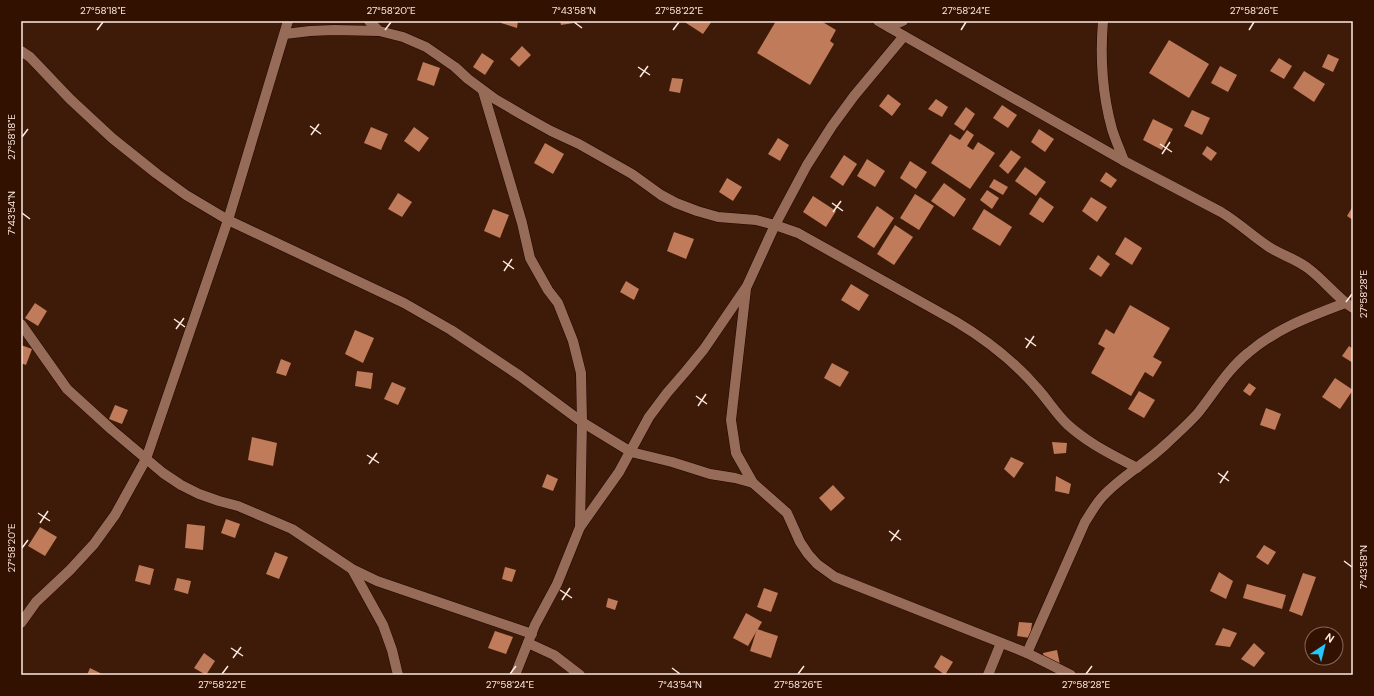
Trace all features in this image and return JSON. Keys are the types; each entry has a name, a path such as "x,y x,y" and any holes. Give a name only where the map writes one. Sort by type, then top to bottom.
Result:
{"street":[{"path":"21,623 36,602 70,570 98,538 115,515 146,459 228,220 288,21"},
{"path":"369,21 379,31"},
{"path":"878,21 890,24 904,36 1124,161 1234,220 1270,248 1307,268 1323,280 1349,306 1291,324 1275,333 1247,353 1235,365 1196,414 1166,445 1103,496 1085,522 1027,653"},
{"path":"890,24 903,21"},
{"path":"1103,21 1101,44 1105,96 1112,129 1124,161"},
{"path":"285,34 334,30 379,31 403,38 426,47 456,67 483,91 524,116 579,144 632,174 656,192 676,204 697,212 756,220 798,233 978,335 1000,350 1020,368 1067,424 1093,445 1138,468"},
{"path":"515,675 545,604 557,584 580,527 619,472 649,416 704,349 747,286 807,165 832,126 854,96 904,36"},
{"path":"21,50 30,57 112,138 186,195 228,220 355,279 424,314 486,352 582,422 631,452 672,462 710,474 735,478 753,483"},
{"path":"483,91 522,223 530,258 548,290 558,303 573,341 581,373 582,422 580,527"},
{"path":"747,286 731,420 736,453 753,483 787,513 800,542 808,554 826,571 835,577 1027,653 1071,675"},
{"path":"21,324 68,389 146,459 181,485 199,494 238,506 292,529 352,569 377,581 530,638 580,675"},
{"path":"352,569 382,625 392,650 398,675"},
{"path":"988,675 1001,643"}],"building":[{"path":"501,21 518,21 517,28 501,23"},
{"path":"560,21 580,21 580,22 561,25"},
{"path":"683,21 712,21 703,34"},
{"path":"776,21 821,21 836,30 830,41 834,44 810,85 757,53"},
{"path":"1169,40 1209,64 1189,98 1149,73"},
{"path":"522,46 531,55 519,67 510,59"},
{"path":"482,53 494,61 485,75 473,67"},
{"path":"1328,54 1339,59 1333,72 1322,67"},
{"path":"1279,58 1292,66 1284,79 1270,71"},
{"path":"423,62 440,68 434,86 417,80"},
{"path":"1220,66 1237,75 1228,92 1211,83"},
{"path":"1304,71 1325,84 1314,102 1293,88"},
{"path":"672,78 683,79 680,93 669,91"},
{"path":"888,94 901,104 892,116 879,106"},
{"path":"936,99 948,107 942,117 928,109"},
{"path":"1002,105 1017,115 1008,128 993,118"},
{"path":"966,107 975,114 964,131 954,124"},
{"path":"1192,110 1210,118 1202,135 1184,126"},
{"path":"1153,119 1173,129 1162,150 1143,140"},
{"path":"371,127 388,134 381,150 364,143"},
{"path":"414,127 429,138 419,152 404,141"},
{"path":"1039,129 1054,139 1045,152 1031,142"},
{"path":"967,130 974,135 967,146 973,150 978,142 995,153 970,189 931,163 950,134 960,140"},
{"path":"778,138 789,145 780,161 768,154"},
{"path":"545,143 564,154 553,174 534,163"},
{"path":"1207,146 1217,153 1211,161 1202,154"},
{"path":"1011,150 1021,157 1008,174 999,166"},
{"path":"844,155 857,164 843,186 830,177"},
{"path":"867,159 885,171 875,187 857,176"},
{"path":"910,161 927,172 916,189 900,178"},
{"path":"1025,167 1046,182 1036,196 1015,181"},
{"path":"1106,172 1117,180 1111,188 1100,181"},
{"path":"727,178 742,187 733,201 719,192"},
{"path":"994,179 1008,187 1003,195 989,187"},
{"path":"944,183 966,199 954,217 931,201"},
{"path":"987,190 999,198 992,209 980,200"},
{"path":"398,193 412,202 402,217 388,209"},
{"path":"915,194 934,206 919,230 900,218"},
{"path":"813,196 836,211 826,227 803,212"},
{"path":"1040,197 1054,207 1043,223 1029,214"},
{"path":"1091,197 1107,207 1097,222 1082,211"},
{"path":"877,206 894,218 874,248 857,237"},
{"path":"1353,206 1353,220 1347,216"},
{"path":"493,209 509,215 500,238 484,231"},
{"path":"984,209 1012,227 1000,246 972,229"},
{"path":"895,225 913,237 894,265 877,254"},
{"path":"674,232 694,239 686,259 667,251"},
{"path":"1125,237 1142,248 1132,265 1115,254"},
{"path":"1098,255 1110,264 1101,277 1089,269"},
{"path":"626,281 639,289 634,300 620,292"},
{"path":"851,284 869,295 859,311 841,300"},
{"path":"35,303 47,311 38,326 25,318"},
{"path":"1130,305 1170,328 1153,357 1162,362 1153,377 1145,372 1131,396 1091,373 1105,348 1098,344 1106,329 1114,334"},
{"path":"355,330 374,338 363,363 345,354"},
{"path":"21,345 32,349 26,365 21,363"},
{"path":"1349,346 1353,349 1353,363 1342,356"},
{"path":"281,359 291,363 286,376 276,373"},
{"path":"832,363 849,372 840,387 824,378"},
{"path":"357,371 373,373 371,389 355,386"},
{"path":"1335,378 1353,390 1340,409 1322,397"},
{"path":"392,382 406,388 398,405 384,399"},
{"path":"1249,383 1256,388 1250,396 1243,391"},
{"path":"1139,391 1155,400 1144,418 1128,409"},
{"path":"115,405 128,410 122,424 109,419"},
{"path":"1266,408 1281,414 1275,430 1260,425"},
{"path":"252,437 277,443 273,466 248,460"},
{"path":"1052,442 1067,443 1066,453 1054,454"},
{"path":"1011,457 1024,463 1014,478 1004,469"},
{"path":"547,474 558,479 553,491 542,487"},
{"path":"1056,476 1071,484 1069,494 1055,491"},
{"path":"833,485 845,498 831,511 819,498"},
{"path":"226,519 240,524 235,538 221,533"},
{"path":"187,524 205,526 203,550 185,548"},
{"path":"40,527 57,537 45,556 28,546"},
{"path":"1264,545 1276,552 1268,565 1256,557"},
{"path":"275,552 288,557 279,579 266,574"},
{"path":"139,565 154,569 150,585 135,581"},
{"path":"505,567 516,570 512,582 502,579"},
{"path":"1219,572 1233,581 1226,599 1210,591"},
{"path":"1303,573 1316,577 1302,616 1289,611"},
{"path":"177,578 191,581 188,594 174,590"},
{"path":"1247,584 1286,595 1282,609 1243,598"},
{"path":"764,588 778,593 771,612 757,607"},
{"path":"608,598 618,601 615,610 606,607"},
{"path":"746,613 762,622 748,646 733,638"},
{"path":"1019,622 1032,623 1030,638 1017,636"},
{"path":"1223,628 1237,633 1230,647 1215,645"},
{"path":"757,629 778,636 771,658 750,651"},
{"path":"495,631 513,637 506,654 488,648"},
{"path":"1254,643 1265,653 1254,667 1241,659"},
{"path":"1057,650 1060,665 1046,667 1043,653"},
{"path":"204,653 215,661 206,675 194,668"},
{"path":"941,655 953,662 945,675 934,667"},
{"path":"90,668 104,675 87,675"}]}
